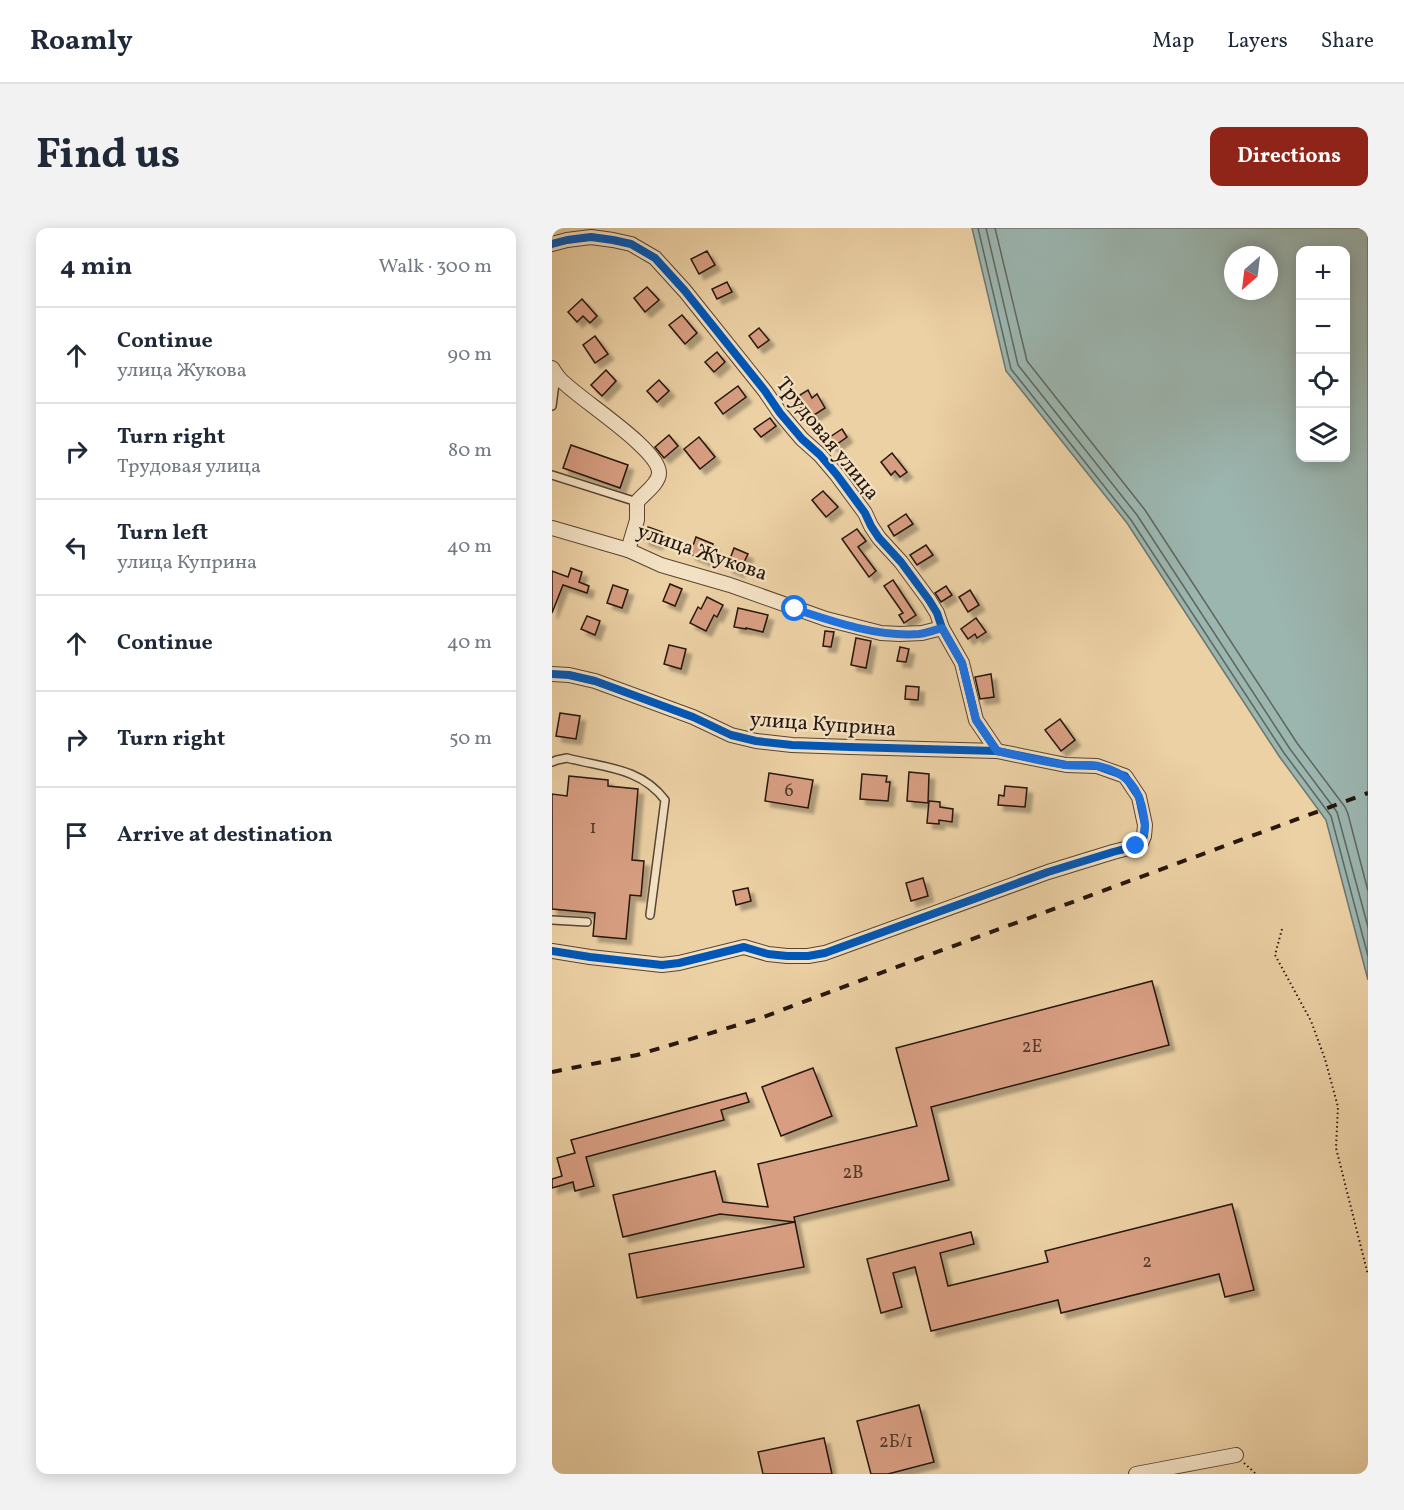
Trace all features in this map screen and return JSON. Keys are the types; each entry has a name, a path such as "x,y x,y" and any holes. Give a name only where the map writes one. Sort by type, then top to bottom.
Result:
{"street":[{"name":"Трудовая улица","path":"552,244 591,237 631,244 655,258 685,291 780,413 837,475 866,513 879,538 929,600 962,663 976,720 997,751"},
{"path":"554,370 559,379 621,428 657,466 659,473 656,482 637,502 637,520 628,550"},
{"name":"улица Жукова","path":"552,528 628,550 661,565 730,585 826,619 881,633 921,633 942,628"},
{"name":"улица Куприна","path":"552,674 595,681 693,717 731,735 756,741 792,745 997,751 1066,765 1097,766 1125,776 1139,797 1145,825 1144,836 1141,843 1136,846 989,892 938,913 825,953 787,956 768,954 744,947 662,965 552,951"},
{"path":"1136,1474 1236,1455"}],"lane":[{"path":"552,406 554,370"},
{"path":"552,475 637,502"},
{"path":"552,762 567,758 633,774 657,790 665,800 650,915"},
{"path":"552,920 587,922"}],"path":[{"path":"1282,929 1275,955 1311,1022 1325,1059 1338,1107 1336,1148 1368,1275"},
{"path":"1236,1455 1256,1474"}],"water":[{"path":"972,228 1368,228 1368,980 1326,820 1279,756 1127,523 1006,371"}],"building":[{"path":"707,251 715,265 699,274 691,259"},
{"path":"727,282 732,292 717,299 712,289"},
{"path":"647,287 659,300 645,312 634,298"},
{"path":"582,299 597,316 590,323 583,316 577,322 568,312"},
{"path":"682,315 697,333 685,344 669,325"},
{"path":"759,328 769,340 758,348 749,336"},
{"path":"595,336 608,354 595,363 583,345"},
{"path":"717,352 725,362 714,372 705,362"},
{"path":"606,370 616,381 602,396 591,385"},
{"path":"659,380 669,391 657,402 647,391"},
{"path":"738,386 746,397 723,414 715,403"},
{"path":"808,390 812,398 817,394 825,408 808,419 795,398"},
{"path":"770,418 776,426 761,437 754,429"},
{"path":"842,429 847,437 833,447 827,439"},
{"path":"669,435 678,446 664,458 655,447"},
{"path":"699,437 715,457 700,469 684,449"},
{"path":"571,445 628,465 620,488 563,468"},
{"path":"892,453 907,472 900,477 895,471 891,475 881,462"},
{"path":"823,491 838,507 826,517 812,500"},
{"path":"906,514 913,524 894,536 888,526"},
{"path":"648,527 662,532 657,544 643,539"},
{"path":"857,529 866,541 858,547 876,571 869,577 842,539"},
{"path":"696,537 713,544 707,561 690,554"},
{"path":"926,545 933,555 917,565 910,555"},
{"path":"734,548 748,554 739,572 727,567"},
{"path":"571,568 582,572 579,582 589,586 587,593 563,585 552,613 552,571 568,577"},
{"path":"893,580 916,615 904,623 899,615 903,613 884,586"},
{"path":"670,584 682,589 675,606 663,601"},
{"path":"613,585 628,590 622,608 607,603"},
{"path":"946,586 952,595 941,602 935,593"},
{"path":"970,590 979,605 968,612 959,597"},
{"path":"707,597 723,605 717,617 714,615 706,631 690,623 698,607 701,609"},
{"path":"738,608 768,615 763,632 734,627"},
{"path":"587,616 600,621 595,635 581,629"},
{"path":"976,618 986,632 977,638 975,634 968,639 961,629"},
{"path":"825,631 834,632 831,647 823,646"},
{"path":"856,638 871,641 866,668 851,665"},
{"path":"669,645 686,649 681,669 664,664"},
{"path":"900,647 909,649 906,662 897,661"},
{"path":"991,674 994,697 980,699 975,677"},
{"path":"906,686 919,687 918,700 905,699"},
{"path":"560,713 580,716 576,739 556,736"},
{"path":"1060,719 1075,740 1061,751 1045,730"},
{"path":"909,772 929,774 928,803 907,801"},
{"path":"769,773 813,780 808,808 765,801"},
{"path":"862,774 887,776 886,782 890,782 888,801 860,799"},
{"path":"569,776 608,780 608,786 638,789 632,860 644,861 641,896 630,895 626,939 593,936 595,913 552,909 552,794 567,796"},
{"path":"1005,786 1027,788 1025,807 998,805 999,795 1004,796"},
{"path":"929,801 940,802 940,807 953,809 952,822 939,820 939,824 927,823"},
{"path":"923,878 928,896 911,901 906,883"},
{"path":"748,888 751,901 736,905 733,891"},
{"path":"1152,981 1169,1045 931,1107 949,1180 794,1217 795,1222 720,1214 623,1237 613,1195 715,1171 723,1202 768,1207 758,1164 917,1126 896,1048"},
{"path":"813,1068 832,1116 781,1136 762,1087"},
{"path":"746,1093 749,1102 721,1110 724,1120 586,1157 594,1186 575,1191 573,1182 552,1188 552,1179 562,1176 557,1158 575,1153 571,1140"},
{"path":"1232,1204 1254,1290 1225,1297 1219,1274 1061,1313 1058,1300 931,1331 915,1267 893,1273 902,1307 881,1313 867,1259 971,1232 974,1244 940,1253 948,1286 1048,1262 1045,1251"},
{"path":"795,1222 804,1267 637,1298 629,1254"},
{"path":"919,1405 934,1462 888,1474 871,1474 857,1421"},
{"path":"824,1438 832,1474 763,1474 758,1452"}],"railway":[{"path":"552,1072 637,1055 758,1019 1368,793"}],"cycle path":[{"path":"552,244 591,237 631,244 655,258 685,291 780,413 837,475 865,513 879,538 901,562 929,600 962,663 976,720 997,751"},
{"path":"552,674 595,681 693,717 731,735 756,741 792,745 997,751 1066,765 1097,766 1125,776 1139,797 1145,825 1144,836 1141,843 1136,846 1048,872 825,953 787,956 768,954 744,947 662,965 552,951"}],"route":[{"path":"795,609 881,633 921,633 942,628 962,663 976,720 997,751 1066,765 1097,766 1125,776 1139,797 1145,825 1144,836 1141,843 1136,846"}]}
